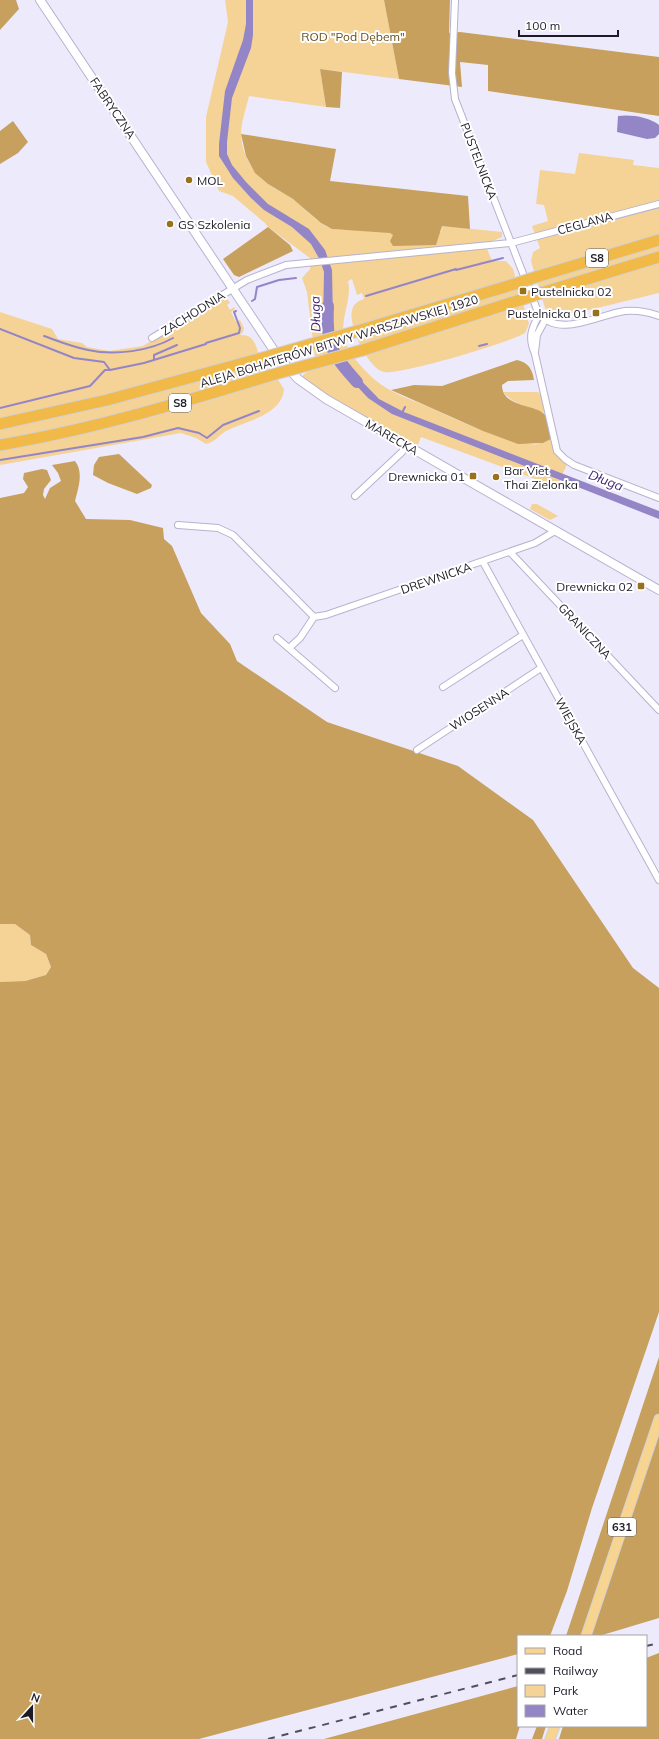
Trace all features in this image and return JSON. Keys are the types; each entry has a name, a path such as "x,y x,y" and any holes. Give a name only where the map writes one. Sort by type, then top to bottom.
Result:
{"highway":[{"name":"ALEJA BOHATERÓW BITWY WARSZAWSKIEJ 1920","path":"0,424 107,400 258,359 361,330 659,240"},
{"name":"ALEJA BOHATERÓW BITWY WARSZAWSKIEJ 1920","path":"0,445 90,427 168,407 275,374 363,350 659,257"}],"main road":[{"name":"631","path":"586,1635 659,1419"},
{"path":"550,1739 555,1727"}],"street":[{"name":"FABRYCZNA","path":"40,0 185,217"},
{"name":"PUSTELNICKA","path":"455,0 452,73 455,99 539,315 545,320"},
{"name":"CEGLANA","path":"347,258 511,242 659,204"},
{"name":"MARECKA","path":"185,217 278,355 298,379 326,399 659,590"},
{"name":"ZACHODNIA","path":"152,338 233,288 264,272 286,265 310,261 347,258"},
{"path":"535,354 537,335 545,320 555,324 566,325 624,311 637,311 659,316"},
{"path":"539,315 530,335 530,343 535,354 555,446 561,456 568,462 659,498"},
{"path":"355,496 402,452 406,445"},
{"path":"178,525 218,528 233,535 314,617 300,638 289,648"},
{"name":"DREWNICKA","path":"314,617 326,615 483,562 541,541 555,531"},
{"name":"GRANICZNA","path":"510,552 581,625 659,710"},
{"name":"WIEJSKA","path":"483,562 659,880"},
{"path":"444,688 523,635"},
{"path":"277,638 335,688"},
{"name":"WIOSENNA","path":"417,750 541,668"}],"green space":[{"name":"ROD \"Pod Dębem\"","path":"225,0 384,0 399,79 320,69 326,107 249,96 241,130 243,149 249,162 262,179 299,203 322,224 333,229 373,230 388,232 393,235 441,232 442,226 502,232 502,237 485,244 492,261 506,261 513,269 529,324 525,333 498,344 432,364 394,372 384,372 372,363 360,346 356,336 352,318 353,306 364,299 362,293 357,295 352,279 348,281 349,296 344,319 344,336 348,349 362,367 380,384 394,392 467,424 517,442 536,444 553,438 555,446 568,462 557,487 421,437 416,450 298,379 316,365 307,292 302,278 310,269 310,258 268,227 233,196 219,191 206,162 206,117 228,22"},
{"path":"579,153 634,160 633,165 659,168 659,293 564,316 556,316 545,308 531,261 533,252 540,248 532,226 548,221 544,205 536,204 540,170 575,174"},
{"path":"226,297 230,303 227,305 230,310 234,307 235,309 231,312 236,322 240,320 244,328 240,335 246,335 254,342 257,348 262,372 271,369 284,389 282,398 270,411 262,416 226,431 214,441 206,444 196,438 181,433 0,465 0,312 52,329 58,339 82,343 87,347 109,351 143,346"},
{"path":"503,392 538,392 543,397 544,413 517,403"},
{"path":"532,504 537,504 558,516 550,520 530,509"},
{"path":"0,924 15,924 30,935 31,945 46,954 51,967 46,975 25,981 0,982"}],"shaded area":[{"path":"0,0 16,0 19,9 0,30"},
{"path":"384,0 450,0 449,33 460,32 659,57 659,116 488,91 488,65 460,62 462,87 399,79"},
{"path":"320,69 342,72 340,108 326,107"},
{"path":"13,121 28,142 18,153 0,164 0,131"},
{"path":"241,134 336,149 330,181 468,196 470,229 442,226 436,245 393,246 390,241 393,235 390,233 332,229 321,223 293,199 268,184 255,173 246,156"},
{"path":"268,227 290,245 293,251 239,277 234,275 223,259"},
{"path":"517,360 529,367 534,380 508,381 502,385 503,392 507,398 513,402 541,411 547,417 551,426 553,438 543,443 518,444 483,431 391,390 414,385 442,386"},
{"path":"119,454 152,485 151,488 137,494 108,483 93,475 94,465 99,457"},
{"path":"75,461 78,465 80,475 75,501 86,519 130,520 163,528 164,539 172,546 201,613 230,644 237,661 327,722 458,766 533,820 633,968 659,988 659,1312 592,1508 567,1591 550,1635 517,1635 517,1654 199,1739 0,1739 0,982 25,981 46,975 51,967 46,954 31,945 30,935 15,924 0,924 0,498 24,493 28,487 23,479 24,473 42,469 47,470 51,480 44,489 43,495 45,499 50,488 61,481 58,473 52,465"},
{"path":"659,1357 659,1618 602,1635 566,1635"},
{"path":"659,1653 659,1739 559,1739 563,1727 647,1727 647,1658"},
{"path":"517,1686 517,1727 520,1727 516,1739 324,1739"},
{"path":"537,1727 546,1727 542,1739 532,1739"}],"water":[{"path":"246,0 253,0 253,35 251,48 232,98 227,154 232,165 246,182 268,204 309,229 325,250 332,270 333,320 323,323 324,272 320,260 311,244 292,227 264,210 251,198 233,178 219,156 225,91 243,40 246,24"},
{"path":"618,116 634,116 655,122 659,125 659,134 655,138 647,139 617,132"},
{"path":"350,369 379,399 404,412 659,511 659,519 392,414 368,398 343,371"}],"waterway":[{"path":"456,270 503,258"},
{"path":"366,296 456,269"},
{"path":"252,301 255,299 257,287 279,280 296,278"},
{"name":"Długa","path":"328,306 328,330 332,348 341,363 357,382"},
{"path":"206,343 239,333 240,328 234,312 236,311"},
{"path":"0,329 74,358 104,362 110,370 144,363 206,344"},
{"path":"44,336 82,349 98,352 121,352 143,349 173,338"},
{"path":"479,346 487,344"},
{"path":"154,359 154,355 177,345"},
{"path":"0,408 90,386 105,370 110,370"},
{"path":"402,413 405,407"},
{"path":"0,460 143,437 178,428 199,433 207,438 223,425 259,411"}],"railway":[{"path":"647,1646 659,1643"},
{"path":"268,1739 517,1675"}],"place":[{"name":"MOL","path":"189,180"},
{"name":"GS Szkolenia","path":"170,224"},
{"name":"Pustelnicka 02","path":"523,291"},
{"name":"Pustelnicka 01","path":"596,313"},
{"name":"Drewnicka 01","path":"473,476"},
{"name":"Bar Viet Thai Zielonka","path":"496,477"},
{"name":"Drewnicka 02","path":"641,586"}]}
